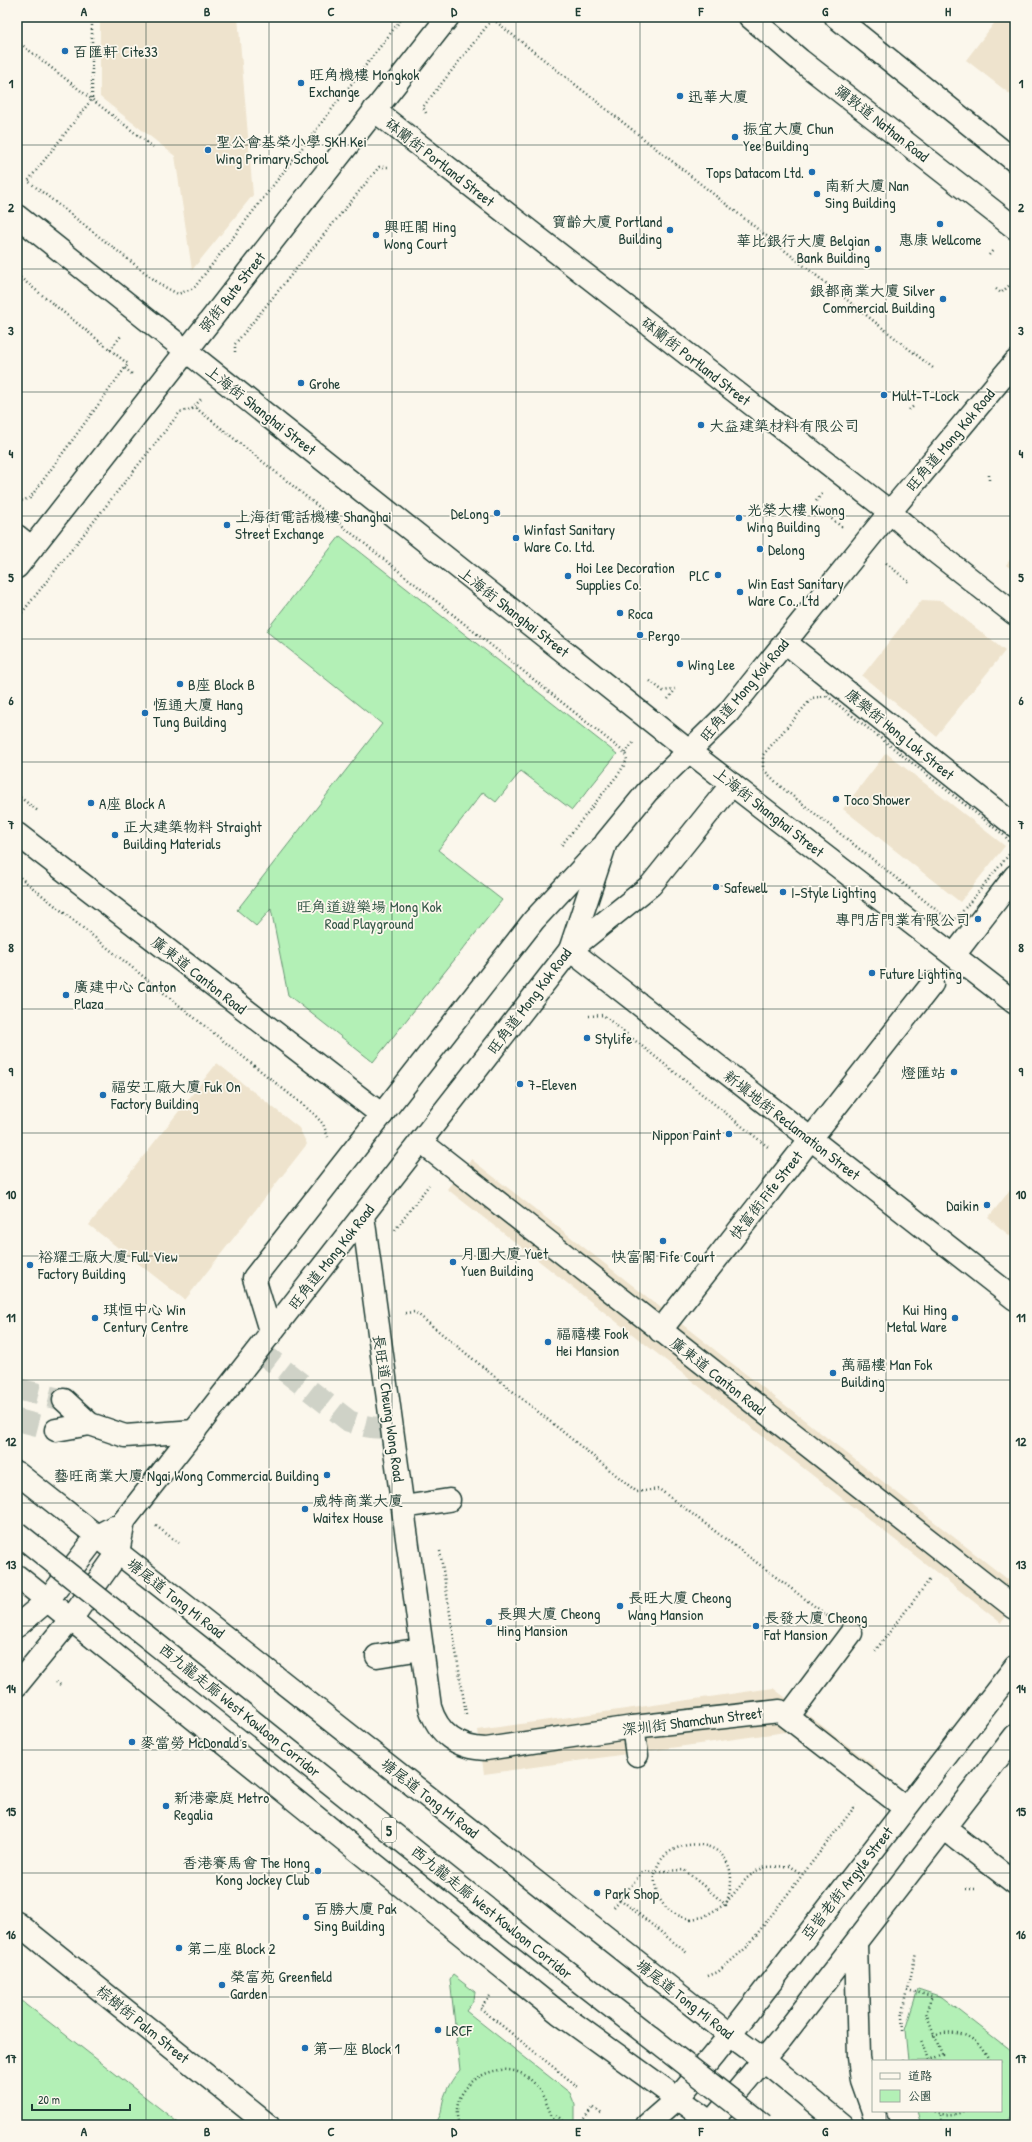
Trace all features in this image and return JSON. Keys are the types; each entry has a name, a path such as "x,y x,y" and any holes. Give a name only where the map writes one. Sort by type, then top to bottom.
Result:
{"main road":[{"name":"弼街 Bute Street","path":"17,567 25,542 186,351 448,17"},
{"name":"彌敦道 Nathan Road","path":"750,17 800,60 1015,228"},
{"path":"836,17 1015,161"},
{"name":"砵蘭街 Portland Street","path":"374,110 890,512 933,550 1015,614"},
{"name":"上海街 Shanghai Street","path":"17,216 690,752 1015,1003"},
{"name":"旺角道 Mong Kok Road","path":"97,1536 124,1521 570,950 606,842 647,792 690,752 728,713 890,512 1015,362"},
{"name":"康樂街 Hong Lok Street","path":"785,642 1015,826"},
{"path":"570,950 651,885 732,784"},
{"name":"廣東道 Canton Road","path":"17,834 382,1115"},
{"path":"271,1334 254,1278 534,920 606,842"},
{"path":"954,956 1015,876"},
{"name":"新填地街 Reclamation Street","path":"570,950 1015,1299"},
{"name":"快富街 Fife Street","path":"660,1331 932,984"},
{"name":"廣東道 Canton Road","path":"421,1142 1015,1608"},
{"name":"長旺道 Cheung Wong Road","path":"363,1216 430,1707 434,1719 448,1738"},
{"path":"64,1400 90,1424 125,1436 195,1432"},
{"path":"56,1430 90,1424"},
{"name":"塘尾道 Tong Mi Road","path":"17,1473 730,2035 764,2060 842,2125"},
{"path":"403,1507 449,1500"},
{"path":"17,1685 71,1619 118,1553 124,1521"},
{"name":"西九龍走廊 West Kowloon Corridor","path":"17,1533 526,1940 763,2125"},
{"path":"17,1626 48,1600 97,1536"},
{"path":"17,1576 570,2022 678,2098 711,2124 764,2060 1015,1736"},
{"path":"788,1717 851,1633"},
{"path":"377,1656 422,1649"},
{"name":"亞皆老街 Argyle Street","path":"647,2125 678,2098 730,2035 1015,1667"},
{"name":"深圳街 Shamchun Street","path":"448,1738 459,1744 472,1748 486,1749 633,1727 780,1711 905,1808"},
{"path":"633,1727 637,1755"},
{"path":"944,1828 1015,1883"},
{"name":"棕樹街 Palm Street","path":"17,1923 268,2125"},
{"path":"856,1942 862,2080 872,2108"},
{"path":"873,2112 878,2125"}],"path":[{"path":"92,17 92,99 28,181 161,285 178,294 194,288 403,17"},
{"path":"427,117 423,107 492,18 933,368"},
{"path":"17,41 153,147"},
{"path":"235,357 235,344 379,166 388,167"},
{"path":"989,255 996,247"},
{"path":"17,274 128,364 30,498 17,502"},
{"path":"996,289 1002,293 1013,282"},
{"path":"909,410 915,405"},
{"path":"17,619 180,412 196,408 625,753 626,760 620,772 556,852"},
{"path":"989,480 990,472"},
{"path":"644,676 663,691 675,689"},
{"path":"827,696 1005,836 1010,843 1012,851 956,919 948,919 944,916 775,782 763,769 763,755 803,708 812,698 827,696"},
{"path":"17,795 42,814"},
{"path":"17,875 313,1112 323,1124 328,1137"},
{"path":"589,1016 603,1015 768,1147 772,1154"},
{"path":"394,1236 395,1229 431,1183"},
{"path":"401,1314 415,1312 637,1492 659,1489 875,1651 933,1576"},
{"path":"439,1549 472,1748"},
{"path":"708,1976 718,1972 747,1947 858,1802"},
{"path":"612,1909 642,1872 684,1870 705,1887 726,1905 731,1880 729,1867 723,1857 713,1849 702,1844 689,1844 677,1847 667,1854 659,1864 656,1876 656,1889 660,1900 668,1910 679,1917 691,1919 714,1912 733,1896 747,1878 761,1869 777,1866 789,1866 802,1874"},
{"path":"620,1899 687,1953"},
{"path":"903,2031 902,2018 916,1953"},
{"path":"907,1990 932,1996 926,2013 942,2055 928,2060 920,2040"},
{"path":"490,1996 480,2008 578,2088"},
{"path":"933,2035 946,2032 960,2033 973,2039 983,2049 988,2060"},
{"path":"459,2125 458,2110 461,2098 470,2083 485,2072 497,2070 510,2070 531,2080 539,2089 555,2125"},
{"path":"579,2125 593,2107 603,2115"},
{"path":"934,2112 941,2115 955,2115 964,2112"},
{"path":"556,2115 568,2125"},
{"path":"941,2115 942,2125"}],"shaded area":[{"name":"聖公會基榮小學 SKH Kei Wing Primary School","path":"100,17 238,17 253,195 192,270 175,156 100,97"},
{"path":"999,17 1015,17 1015,98 966,60"},
{"path":"1015,553 1015,572 1006,565"},
{"path":"922,600 942,601 1005,651 936,736 862,676"},
{"path":"886,753 1005,846 960,902 843,809"},
{"path":"217,1063 299,1128 307,1144 185,1300 89,1225"},
{"path":"471,1159 1015,1585 1015,1605 1001,1623 447,1189"},
{"path":"1015,1184 1015,1240 988,1218"},
{"path":"773,1688 877,1768 861,1789 786,1732 484,1774 478,1730"}],"green space":[{"name":"旺角道遊樂場 Mong Kok Road Playground","path":"340,536 617,754 572,810 521,771 496,802 483,792 438,850 502,900 373,1062 288,995 271,909 256,926 237,910 382,724 266,631"},
{"path":"453,1975 475,1992 474,2000 466,2011 570,2093 575,2105 575,2125 434,2125 440,2116 444,2097 448,2088 460,2070 450,1979"},
{"path":"918,1989 942,1997 1015,2054 1015,2112 1005,2125 921,2125 917,2112 1002,2112 1002,2060 908,2060 905,2030"},
{"path":"17,1997 181,2125 17,2125"}],"tunnel":[{"path":"258,1350 349,1421 370,1427 392,1427"},
{"path":"17,1389 64,1400"},
{"path":"17,1420 56,1430"}],"place":[{"name":"百匯軒 Cite33","path":"65,51"},
{"name":"旺角機樓 Mongkok Exchange","path":"301,83"},
{"name":"迅華大廈","path":"680,96"},
{"name":"振宜大廈 Chun Yee Building","path":"735,137"},
{"name":"聖公會基榮小學 SKH Kei Wing Primary School","path":"208,150"},
{"name":"Tops Datacom Ltd.","path":"812,172"},
{"name":"南新大廈 Nan Sing Building","path":"817,194"},
{"name":"惠康 Wellcome","path":"940,224"},
{"name":"寶齡大廈 Portland Building","path":"670,230"},
{"name":"興旺閣 Hing Wong Court","path":"376,235"},
{"name":"華比銀行大廈 Belgian Bank Building","path":"878,249"},
{"name":"銀都商業大廈 Silver Commercial Building","path":"943,299"},
{"name":"Grohe","path":"301,383"},
{"name":"Mult-T-Lock","path":"884,395"},
{"name":"大益建築材料有限公司","path":"701,425"},
{"name":"DeLong","path":"497,513"},
{"name":"光榮大樓 Kwong Wing Building","path":"739,518"},
{"name":"上海街電話機樓 Shanghai Street Exchange","path":"227,525"},
{"name":"Winfast Sanitary Ware Co. Ltd.","path":"516,538"},
{"name":"Delong","path":"760,549"},
{"name":"PLC","path":"718,575"},
{"name":"Hoi Lee Decoration Supplies Co.","path":"568,576"},
{"name":"Win East Sanitary Ware Co., Ltd","path":"740,592"},
{"name":"Roca","path":"620,613"},
{"name":"Pergo","path":"640,635"},
{"name":"Wing Lee","path":"680,664"},
{"name":"B座 Block B","path":"180,684"},
{"name":"恆通大廈 Hang Tung Building","path":"145,713"},
{"name":"Toco Shower","path":"836,799"},
{"name":"A座 Block A","path":"91,803"},
{"name":"正大建築物料 Straight Building Materials","path":"115,835"},
{"name":"Safewell","path":"716,887"},
{"name":"I-Style Lighting","path":"783,892"},
{"name":"專門店門業有限公司","path":"978,919"},
{"name":"Future Lighting","path":"872,973"},
{"name":"廣建中心 Canton Plaza","path":"66,995"},
{"name":"Stylife","path":"587,1038"},
{"name":"燈匯站","path":"954,1072"},
{"name":"7-Eleven","path":"520,1084"},
{"name":"福安工廠大廈 Fuk On Factory Building","path":"103,1095"},
{"name":"Nippon Paint","path":"729,1134"},
{"name":"Daikin","path":"987,1205"},
{"name":"快富閣 Fife Court","path":"663,1241"},
{"name":"月圓大廈 Yuet Yuen Building","path":"453,1262"},
{"name":"裕耀工廠大廈 Full View Factory Building","path":"30,1265"},
{"name":"琪恒中心 Win Century Centre","path":"95,1318"},
{"name":"Kui Hing Metal Ware","path":"955,1318"},
{"name":"福禧樓 Fook Hei Mansion","path":"548,1342"},
{"name":"萬福樓 Man Fok Building","path":"833,1373"},
{"name":"藝旺商業大廈 Ngai Wong Commercial Building","path":"327,1475"},
{"name":"威特商業大廈 Waitex House","path":"305,1509"},
{"name":"長旺大廈 Cheong Wang Mansion","path":"620,1606"},
{"name":"長興大廈 Cheong Hing Mansion","path":"489,1622"},
{"name":"長發大廈 Cheong Fat Mansion","path":"756,1626"},
{"name":"麥當勞 McDonald's","path":"132,1742"},
{"name":"新港豪庭 Metro Regalia","path":"166,1806"},
{"name":"香港賽馬會 The Hong Kong Jockey Club","path":"318,1871"},
{"name":"Park Shop","path":"597,1893"},
{"name":"百勝大廈 Pak Sing Building","path":"306,1917"},
{"name":"第二座 Block 2","path":"179,1948"},
{"name":"榮富苑 Greenfield Garden","path":"222,1985"},
{"name":"LRCF","path":"438,2030"},
{"name":"第一座 Block 1","path":"305,2048"}]}
